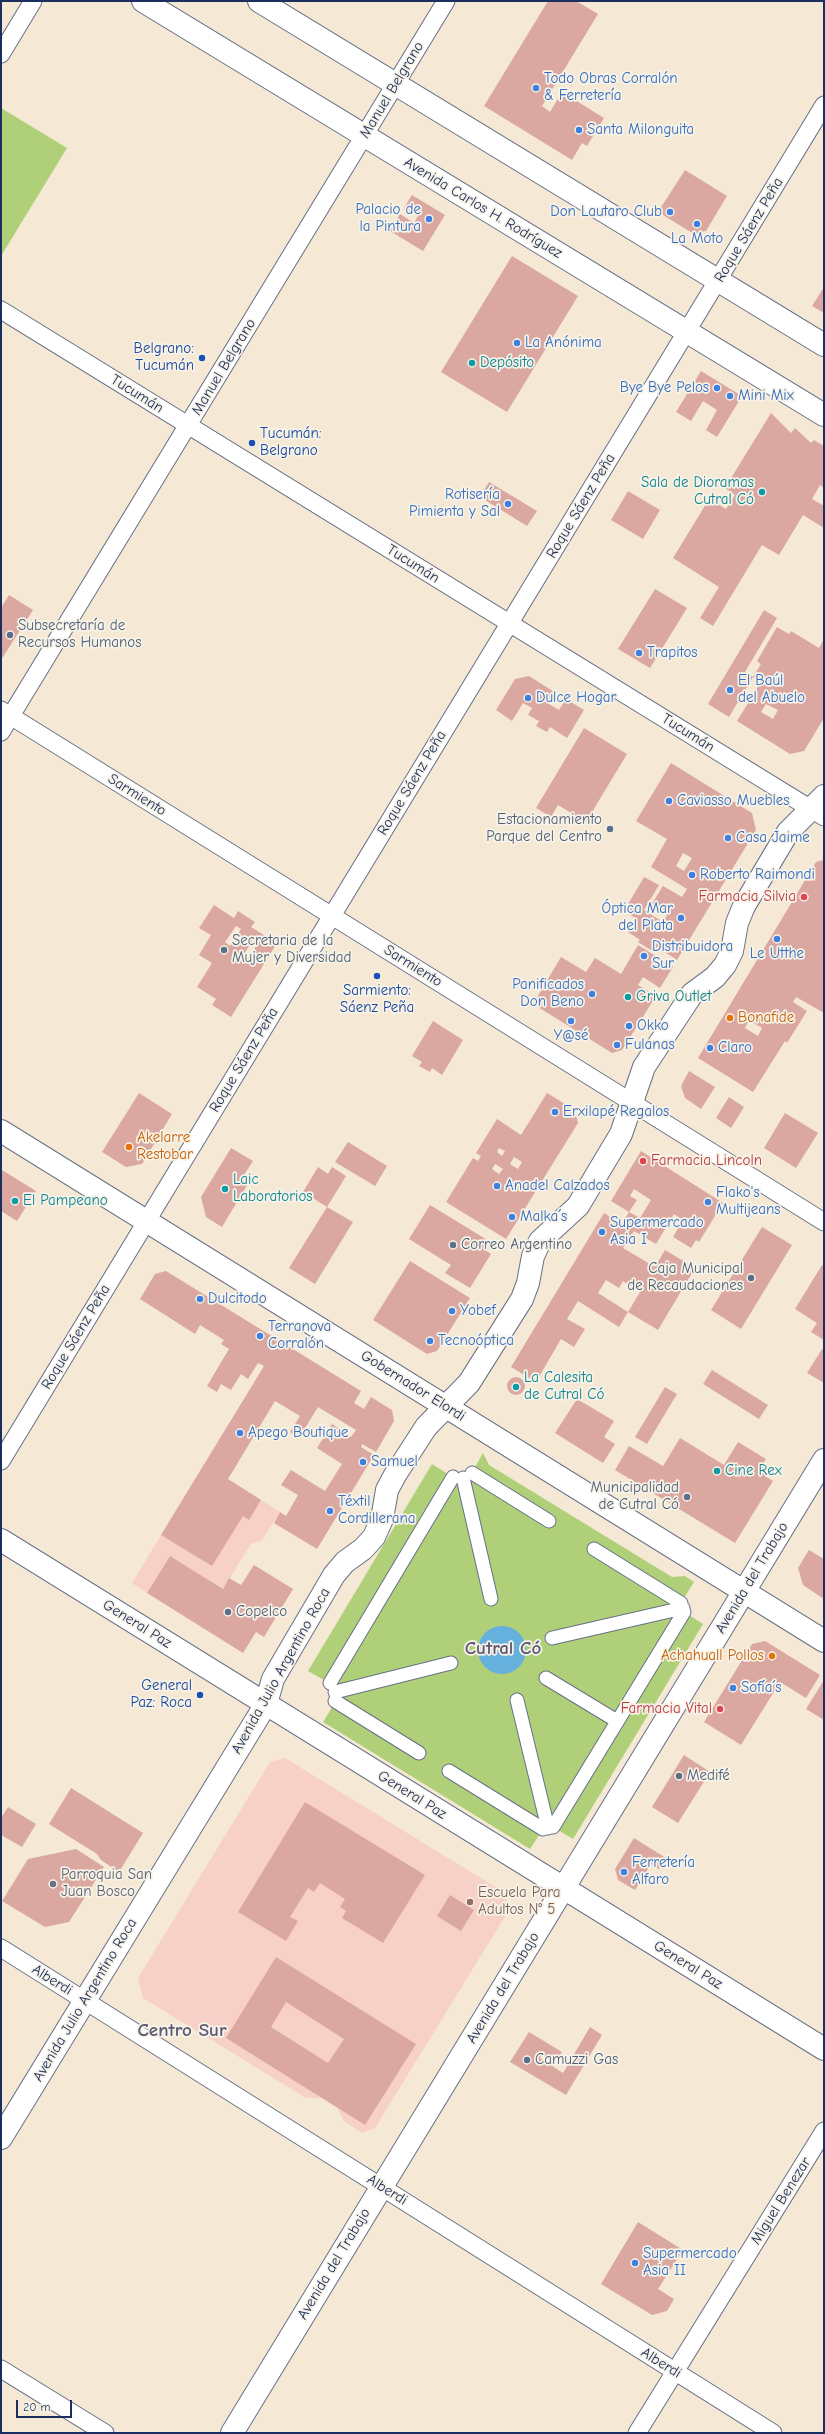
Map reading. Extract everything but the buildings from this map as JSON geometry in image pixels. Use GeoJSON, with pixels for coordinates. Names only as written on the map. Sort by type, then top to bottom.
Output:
{"type":"FeatureCollection","features":[{"type":"Feature","properties":{"kind":"street"},"geometry":{"type":"LineString","coordinates":[[1,54],[33,1]]}},
{"type":"Feature","properties":{"kind":"street","name":"Avenida Carlos H. Rodríguez"},"geometry":{"type":"LineString","coordinates":[[143,1],[824,415]]}},
{"type":"Feature","properties":{"kind":"street"},"geometry":{"type":"LineString","coordinates":[[259,1],[824,345]]}},
{"type":"Feature","properties":{"kind":"street","name":"Manuel Belgrano"},"geometry":{"type":"LineString","coordinates":[[1,732],[6,713],[188,425],[446,1]]}},
{"type":"Feature","properties":{"kind":"street","name":"Roque Sáenz Peña"},"geometry":{"type":"LineString","coordinates":[[1,1461],[824,106]]}},
{"type":"Feature","properties":{"kind":"street","name":"Tucumán"},"geometry":{"type":"LineString","coordinates":[[1,310],[510,623],[820,807]]}},
{"type":"Feature","properties":{"kind":"street","name":"Sarmiento"},"geometry":{"type":"LineString","coordinates":[[6,713],[824,1222]]}},
{"type":"Feature","properties":{"kind":"street","name":"Avenida Julio Argentino Roca"},"geometry":{"type":"LineString","coordinates":[[1,2138],[266,1704],[273,1679],[334,1575],[345,1562],[367,1545],[377,1532],[382,1519],[386,1495],[395,1475],[426,1427],[471,1381],[522,1299],[528,1283],[532,1261],[537,1246],[546,1234],[569,1216],[582,1199],[623,1130],[644,1067],[689,998],[696,990],[715,977],[728,960],[735,942],[737,923],[744,906],[788,832],[820,807]]}},
{"type":"Feature","properties":{"kind":"street","name":"Gobernador Elordi"},"geometry":{"type":"LineString","coordinates":[[1,1131],[824,1641]]}},
{"type":"Feature","properties":{"kind":"street","name":"Avenida del Trabajo"},"geometry":{"type":"LineString","coordinates":[[232,2433],[824,1460]]}},
{"type":"Feature","properties":{"kind":"street"},"geometry":{"type":"LineString","coordinates":[[463,1476],[549,1521]]}},
{"type":"Feature","properties":{"kind":"street"},"geometry":{"type":"LineString","coordinates":[[463,1476],[491,1599]]}},
{"type":"Feature","properties":{"kind":"street"},"geometry":{"type":"LineString","coordinates":[[334,1692],[463,1476]]}},
{"type":"Feature","properties":{"kind":"street","name":"General Paz"},"geometry":{"type":"LineString","coordinates":[[1,1540],[824,2049]]}},
{"type":"Feature","properties":{"kind":"street"},"geometry":{"type":"LineString","coordinates":[[594,1549],[682,1607]]}},
{"type":"Feature","properties":{"kind":"street"},"geometry":{"type":"LineString","coordinates":[[552,1638],[682,1607]]}},
{"type":"Feature","properties":{"kind":"street"},"geometry":{"type":"LineString","coordinates":[[548,1828],[617,1721],[682,1607]]}},
{"type":"Feature","properties":{"kind":"street"},"geometry":{"type":"LineString","coordinates":[[334,1692],[451,1663]]}},
{"type":"Feature","properties":{"kind":"street"},"geometry":{"type":"LineString","coordinates":[[546,1678],[617,1721]]}},
{"type":"Feature","properties":{"kind":"street"},"geometry":{"type":"LineString","coordinates":[[334,1692],[419,1753]]}},
{"type":"Feature","properties":{"kind":"street"},"geometry":{"type":"LineString","coordinates":[[517,1700],[548,1828]]}},
{"type":"Feature","properties":{"kind":"street"},"geometry":{"type":"LineString","coordinates":[[449,1771],[548,1828]]}},
{"type":"Feature","properties":{"kind":"street","name":"Alberdi"},"geometry":{"type":"LineString","coordinates":[[1,1948],[773,2433]]}},
{"type":"Feature","properties":{"kind":"street","name":"Miguel Benezar"},"geometry":{"type":"LineString","coordinates":[[638,2433],[824,2131]]}},
{"type":"Feature","properties":{"kind":"street"},"geometry":{"type":"LineString","coordinates":[[1,2369],[105,2433]]}},
{"type":"Feature","properties":{"kind":"shaded area"},"geometry":{"type":"Polygon","coordinates":[[[204,1464],[280,1512],[262,1540],[251,1544],[223,1589],[170,1556],[147,1593],[132,1583],[204,1464]]]}},
{"type":"Feature","properties":{"kind":"shaded area"},"geometry":{"type":"Polygon","coordinates":[[[285,1758],[505,1893],[509,1910],[375,2128],[362,2133],[344,2121],[337,2107],[322,2098],[306,2098],[143,1998],[138,1978],[270,1762],[285,1758]]]}},
{"type":"Feature","properties":{"kind":"green space"},"geometry":{"type":"Polygon","coordinates":[[[1,108],[67,148],[1,256],[1,108]]]}},
{"type":"Feature","properties":{"kind":"green space"},"geometry":{"type":"Polygon","coordinates":[[[483,1453],[489,1465],[672,1577],[685,1576],[694,1582],[681,1603],[684,1612],[703,1624],[573,1839],[553,1827],[543,1829],[530,1849],[323,1722],[338,1698],[333,1685],[308,1671],[432,1464],[456,1479],[470,1476],[483,1453]]]}},
{"type":"Feature","properties":{"kind":"water"},"geometry":{"type":"Polygon","coordinates":[[[502,1626],[511,1628],[519,1633],[524,1641],[526,1650],[524,1659],[519,1667],[511,1672],[502,1674],[493,1672],[485,1667],[480,1659],[478,1650],[480,1641],[485,1633],[493,1628],[502,1626]]]}},
{"type":"Feature","properties":{"kind":"place","name":"Todo Obras Corralón & Ferretería"},"geometry":{"type":"Point","coordinates":[536,88]}},
{"type":"Feature","properties":{"kind":"place","name":"Santa Milonguita"},"geometry":{"type":"Point","coordinates":[579,130]}},
{"type":"Feature","properties":{"kind":"place","name":"Don Lautaro Club"},"geometry":{"type":"Point","coordinates":[670,212]}},
{"type":"Feature","properties":{"kind":"place","name":"Palacio de la Pintura"},"geometry":{"type":"Point","coordinates":[429,219]}},
{"type":"Feature","properties":{"kind":"place","name":"La Moto"},"geometry":{"type":"Point","coordinates":[697,224]}},
{"type":"Feature","properties":{"kind":"place","name":"La Anónima"},"geometry":{"type":"Point","coordinates":[517,343]}},
{"type":"Feature","properties":{"kind":"place","name":"Belgrano: Tucumán"},"geometry":{"type":"Point","coordinates":[202,358]}},
{"type":"Feature","properties":{"kind":"place","name":"Depósito"},"geometry":{"type":"Point","coordinates":[472,363]}},
{"type":"Feature","properties":{"kind":"place","name":"Bye Bye Pelos"},"geometry":{"type":"Point","coordinates":[717,388]}},
{"type":"Feature","properties":{"kind":"place","name":"Mini Mix"},"geometry":{"type":"Point","coordinates":[730,396]}},
{"type":"Feature","properties":{"kind":"place","name":"Tucumán: Belgrano"},"geometry":{"type":"Point","coordinates":[252,443]}},
{"type":"Feature","properties":{"kind":"place","name":"Sala de Dioramas Cutral Có"},"geometry":{"type":"Point","coordinates":[762,492]}},
{"type":"Feature","properties":{"kind":"place","name":"Rotisería Pimienta y Sal"},"geometry":{"type":"Point","coordinates":[508,504]}},
{"type":"Feature","properties":{"kind":"place","name":"Subsecretaría de Recursos Humanos"},"geometry":{"type":"Point","coordinates":[10,635]}},
{"type":"Feature","properties":{"kind":"place","name":"Trapitos"},"geometry":{"type":"Point","coordinates":[639,653]}},
{"type":"Feature","properties":{"kind":"place","name":"El Baúl del Abuelo"},"geometry":{"type":"Point","coordinates":[730,690]}},
{"type":"Feature","properties":{"kind":"place","name":"Dulce Hogar"},"geometry":{"type":"Point","coordinates":[528,698]}},
{"type":"Feature","properties":{"kind":"place","name":"Caviasso Muebles"},"geometry":{"type":"Point","coordinates":[669,801]}},
{"type":"Feature","properties":{"kind":"place","name":"Estacionamiento Parque del Centro"},"geometry":{"type":"Point","coordinates":[610,829]}},
{"type":"Feature","properties":{"kind":"place","name":"Casa Jaime"},"geometry":{"type":"Point","coordinates":[728,838]}},
{"type":"Feature","properties":{"kind":"place","name":"Roberto Raimondi"},"geometry":{"type":"Point","coordinates":[692,875]}},
{"type":"Feature","properties":{"kind":"place","name":"Farmacia Silvia"},"geometry":{"type":"Point","coordinates":[804,897]}},
{"type":"Feature","properties":{"kind":"place","name":"Óptica Mar del Plata"},"geometry":{"type":"Point","coordinates":[681,918]}},
{"type":"Feature","properties":{"kind":"place","name":"Le Utthe"},"geometry":{"type":"Point","coordinates":[777,939]}},
{"type":"Feature","properties":{"kind":"place","name":"Secretaria de la Mujer y Diversidad"},"geometry":{"type":"Point","coordinates":[224,950]}},
{"type":"Feature","properties":{"kind":"place","name":"Distribuidora Sur"},"geometry":{"type":"Point","coordinates":[644,956]}},
{"type":"Feature","properties":{"kind":"place","name":"Sarmiento: Sáenz Peña"},"geometry":{"type":"Point","coordinates":[377,976]}},
{"type":"Feature","properties":{"kind":"place","name":"Panificados Don Beno"},"geometry":{"type":"Point","coordinates":[592,994]}},
{"type":"Feature","properties":{"kind":"place","name":"Griva Outlet"},"geometry":{"type":"Point","coordinates":[628,997]}},
{"type":"Feature","properties":{"kind":"place","name":"Bonafide"},"geometry":{"type":"Point","coordinates":[730,1018]}},
{"type":"Feature","properties":{"kind":"place","name":"Y@sé"},"geometry":{"type":"Point","coordinates":[571,1021]}},
{"type":"Feature","properties":{"kind":"place","name":"Okko"},"geometry":{"type":"Point","coordinates":[629,1026]}},
{"type":"Feature","properties":{"kind":"place","name":"Fulanas"},"geometry":{"type":"Point","coordinates":[617,1045]}},
{"type":"Feature","properties":{"kind":"place","name":"Claro"},"geometry":{"type":"Point","coordinates":[710,1048]}},
{"type":"Feature","properties":{"kind":"place","name":"Erxilapé Regalos"},"geometry":{"type":"Point","coordinates":[555,1112]}},
{"type":"Feature","properties":{"kind":"place","name":"Akelarre Restobar"},"geometry":{"type":"Point","coordinates":[129,1147]}},
{"type":"Feature","properties":{"kind":"place","name":"Farmacia Lincoln"},"geometry":{"type":"Point","coordinates":[643,1161]}},
{"type":"Feature","properties":{"kind":"place","name":"Anadel Calzados"},"geometry":{"type":"Point","coordinates":[497,1186]}},
{"type":"Feature","properties":{"kind":"place","name":"Laic Laboratorios"},"geometry":{"type":"Point","coordinates":[225,1189]}},
{"type":"Feature","properties":{"kind":"place","name":"El Pampeano"},"geometry":{"type":"Point","coordinates":[15,1201]}},
{"type":"Feature","properties":{"kind":"place","name":"Flako's Multijeans"},"geometry":{"type":"Point","coordinates":[708,1202]}},
{"type":"Feature","properties":{"kind":"place","name":"Malka´s"},"geometry":{"type":"Point","coordinates":[512,1217]}},
{"type":"Feature","properties":{"kind":"place","name":"Supermercado Asia I"},"geometry":{"type":"Point","coordinates":[602,1232]}},
{"type":"Feature","properties":{"kind":"place","name":"Correo Argentino"},"geometry":{"type":"Point","coordinates":[453,1245]}},
{"type":"Feature","properties":{"kind":"place","name":"Caja Municipal de Recaudaciones"},"geometry":{"type":"Point","coordinates":[751,1278]}},
{"type":"Feature","properties":{"kind":"place","name":"Dulcitodo"},"geometry":{"type":"Point","coordinates":[200,1299]}},
{"type":"Feature","properties":{"kind":"place","name":"Yobef"},"geometry":{"type":"Point","coordinates":[452,1311]}},
{"type":"Feature","properties":{"kind":"place","name":"Terranova Corralón"},"geometry":{"type":"Point","coordinates":[260,1336]}},
{"type":"Feature","properties":{"kind":"place","name":"Tecnoóptica"},"geometry":{"type":"Point","coordinates":[430,1341]}},
{"type":"Feature","properties":{"kind":"place","name":"La Calesita de Cutral Có"},"geometry":{"type":"Point","coordinates":[516,1387]}},
{"type":"Feature","properties":{"kind":"place","name":"Apego Boutique"},"geometry":{"type":"Point","coordinates":[240,1433]}},
{"type":"Feature","properties":{"kind":"place","name":"Samuel"},"geometry":{"type":"Point","coordinates":[363,1462]}},
{"type":"Feature","properties":{"kind":"place","name":"Cine Rex"},"geometry":{"type":"Point","coordinates":[717,1471]}},
{"type":"Feature","properties":{"kind":"place","name":"Municipalidad de Cutral Có"},"geometry":{"type":"Point","coordinates":[687,1497]}},
{"type":"Feature","properties":{"kind":"place","name":"Téxtil Cordillerana"},"geometry":{"type":"Point","coordinates":[330,1511]}},
{"type":"Feature","properties":{"kind":"place","name":"Copelco"},"geometry":{"type":"Point","coordinates":[228,1612]}},
{"type":"Feature","properties":{"kind":"place","name":"Achahuall Pollos"},"geometry":{"type":"Point","coordinates":[772,1656]}},
{"type":"Feature","properties":{"kind":"place","name":"Sofía´s"},"geometry":{"type":"Point","coordinates":[733,1688]}},
{"type":"Feature","properties":{"kind":"place","name":"General Paz: Roca"},"geometry":{"type":"Point","coordinates":[200,1695]}},
{"type":"Feature","properties":{"kind":"place","name":"Farmacia Vital"},"geometry":{"type":"Point","coordinates":[720,1709]}},
{"type":"Feature","properties":{"kind":"place","name":"Medifé"},"geometry":{"type":"Point","coordinates":[679,1776]}},
{"type":"Feature","properties":{"kind":"place","name":"Ferretería Alfaro"},"geometry":{"type":"Point","coordinates":[624,1872]}},
{"type":"Feature","properties":{"kind":"place","name":"Parroquia San Juan Bosco"},"geometry":{"type":"Point","coordinates":[53,1884]}},
{"type":"Feature","properties":{"kind":"place","name":"Escuela Para Adultos N° 5"},"geometry":{"type":"Point","coordinates":[470,1902]}},
{"type":"Feature","properties":{"kind":"place","name":"Camuzzi Gas"},"geometry":{"type":"Point","coordinates":[527,2060]}},
{"type":"Feature","properties":{"kind":"place","name":"Supermercado Asia II"},"geometry":{"type":"Point","coordinates":[635,2263]}},
{"type":"Feature","properties":{"kind":"district","name":"Cutral Có"},"geometry":{"type":"Point","coordinates":[503,1649]}},
{"type":"Feature","properties":{"kind":"district","name":"Centro Sur"},"geometry":{"type":"Point","coordinates":[182,2031]}}]}
